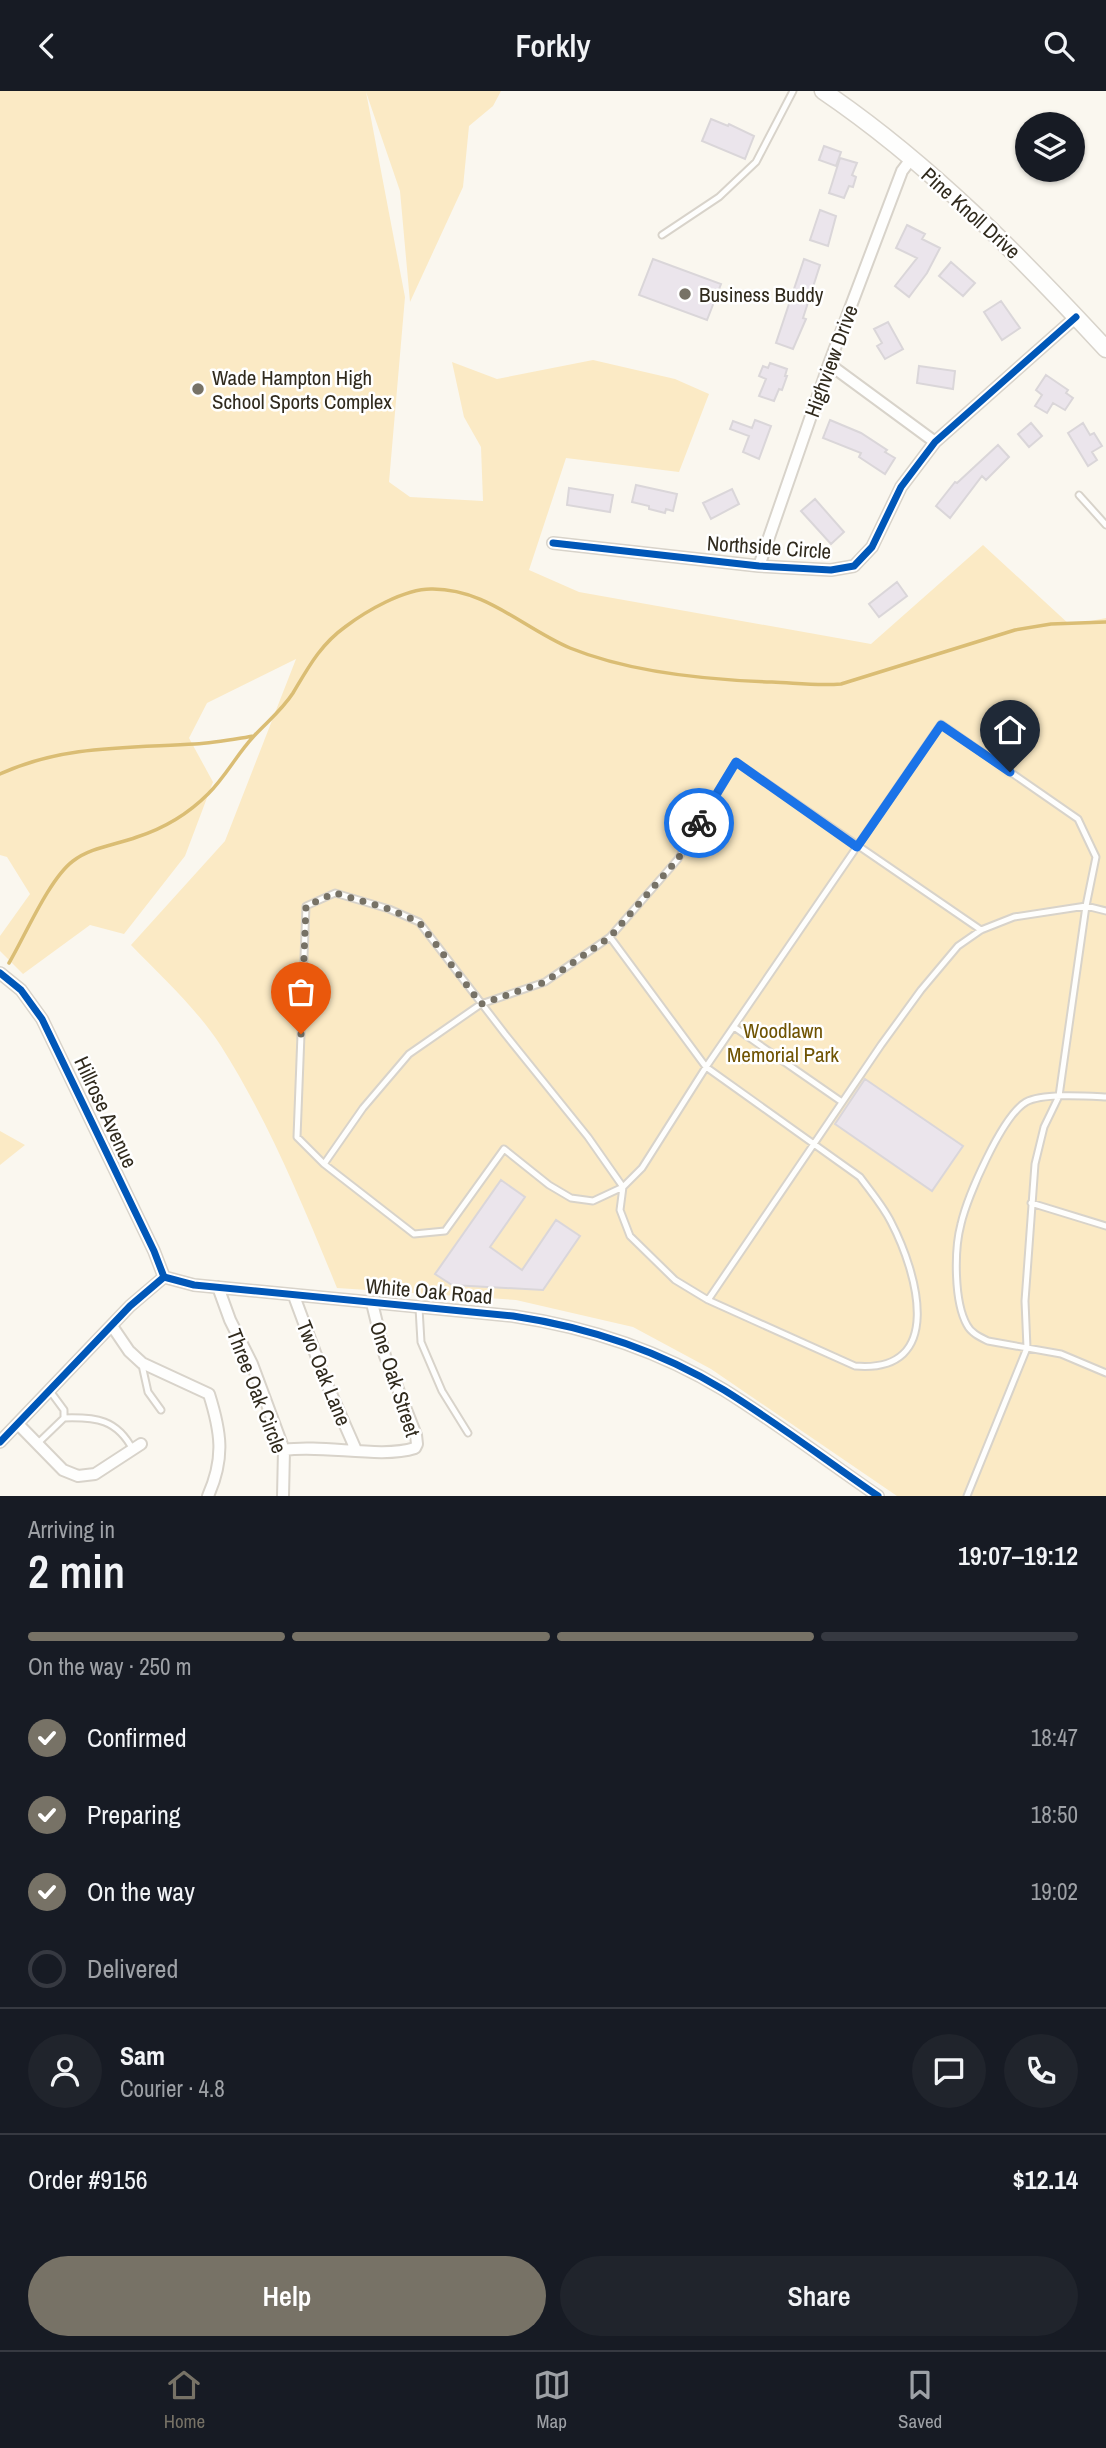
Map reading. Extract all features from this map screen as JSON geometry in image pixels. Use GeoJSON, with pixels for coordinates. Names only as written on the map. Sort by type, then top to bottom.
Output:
{"type":"FeatureCollection","features":[{"type":"Feature","properties":{"kind":"street","name":"Pine Knoll Drive"},"geometry":{"type":"LineString","coordinates":[[823,91],[911,159],[1006,243],[1106,349]]}},
{"type":"Feature","properties":{"kind":"street","name":"Highview Drive"},"geometry":{"type":"LineString","coordinates":[[759,566],[829,364],[902,171],[911,159]]}},
{"type":"Feature","properties":{"kind":"street","name":"Northside Circle"},"geometry":{"type":"LineString","coordinates":[[553,543],[759,566],[841,570],[860,563],[872,547],[901,487],[935,442],[1076,317]]}},
{"type":"Feature","properties":{"kind":"street"},"geometry":{"type":"LineString","coordinates":[[829,364],[935,442]]}},
{"type":"Feature","properties":{"kind":"street","name":"Hillrose Avenue"},"geometry":{"type":"LineString","coordinates":[[0,973],[21,990],[42,1019],[164,1277]]}},
{"type":"Feature","properties":{"kind":"street"},"geometry":{"type":"LineString","coordinates":[[0,1442],[130,1306],[164,1277]]}},
{"type":"Feature","properties":{"kind":"street","name":"White Oak Road"},"geometry":{"type":"LineString","coordinates":[[164,1277],[194,1285],[552,1322],[647,1351],[723,1389],[863,1492],[878,1496]]}},
{"type":"Feature","properties":{"kind":"street","name":"Three Oak Circle"},"geometry":{"type":"LineString","coordinates":[[218,1287],[230,1320],[252,1364],[284,1450],[283,1496]]}},
{"type":"Feature","properties":{"kind":"street","name":"Two Oak Lane"},"geometry":{"type":"LineString","coordinates":[[295,1296],[326,1382],[356,1450]]}},
{"type":"Feature","properties":{"kind":"street","name":"One Oak Street"},"geometry":{"type":"LineString","coordinates":[[284,1450],[304,1447],[398,1451],[415,1448],[417,1444],[385,1356],[372,1303]]}},
{"type":"Feature","properties":{"kind":"street"},"geometry":{"type":"LineString","coordinates":[[111,1326],[129,1351],[142,1363],[209,1394],[220,1439],[217,1471],[208,1496]]}},
{"type":"Feature","properties":{"kind":"street"},"geometry":{"type":"LineString","coordinates":[[18,1424],[63,1470],[78,1476],[91,1476],[137,1447]]}},
{"type":"Feature","properties":{"kind":"lane"},"geometry":{"type":"LineString","coordinates":[[662,235],[719,197],[756,162],[793,91]]}},
{"type":"Feature","properties":{"kind":"lane"},"geometry":{"type":"LineString","coordinates":[[1079,495],[1106,525]]}},
{"type":"Feature","properties":{"kind":"lane"},"geometry":{"type":"LineString","coordinates":[[610,937],[706,1067],[860,1177],[891,1223],[912,1278],[918,1308],[915,1337],[906,1352],[892,1362],[876,1368],[855,1366],[708,1300],[675,1280],[630,1236],[620,1210],[623,1187],[588,1137],[419,922],[389,909],[335,893],[306,906],[297,1137],[324,1164],[414,1234],[445,1231],[504,1149],[549,1185],[571,1198],[593,1201],[623,1187],[642,1168],[706,1067],[941,725],[1078,819],[1096,857],[1086,906],[1059,1096],[1044,1127],[1035,1164],[1026,1301],[1027,1348],[967,1496]]}},
{"type":"Feature","properties":{"kind":"lane"},"geometry":{"type":"LineString","coordinates":[[324,1164],[363,1108],[409,1054],[481,1004],[545,982],[610,937],[678,859],[736,762],[981,930]]}},
{"type":"Feature","properties":{"kind":"lane"},"geometry":{"type":"LineString","coordinates":[[708,1300],[842,1102],[921,991],[958,946],[981,930],[1014,917],[1086,906],[1106,911]]}},
{"type":"Feature","properties":{"kind":"lane"},"geometry":{"type":"LineString","coordinates":[[734,1027],[842,1102]]}},
{"type":"Feature","properties":{"kind":"lane"},"geometry":{"type":"LineString","coordinates":[[1106,1097],[1059,1096],[1027,1102],[1011,1118],[979,1175],[960,1225],[957,1287],[967,1327],[988,1341],[1061,1354],[1106,1373]]}},
{"type":"Feature","properties":{"kind":"lane"},"geometry":{"type":"LineString","coordinates":[[1031,1203],[1106,1226]]}},
{"type":"Feature","properties":{"kind":"lane"},"geometry":{"type":"LineString","coordinates":[[419,1308],[421,1342],[442,1391],[468,1433]]}},
{"type":"Feature","properties":{"kind":"lane"},"geometry":{"type":"LineString","coordinates":[[142,1363],[148,1392],[160,1410]]}},
{"type":"Feature","properties":{"kind":"lane"},"geometry":{"type":"LineString","coordinates":[[50,1391],[64,1410],[64,1418]]}},
{"type":"Feature","properties":{"kind":"lane"},"geometry":{"type":"LineString","coordinates":[[37,1444],[64,1418],[87,1417],[106,1422],[125,1434],[137,1447]]}},
{"type":"Feature","properties":{"kind":"green space","name":"Woodlawn Memorial Park"},"geometry":{"type":"Polygon","coordinates":[[[0,91],[501,91],[493,106],[469,126],[463,187],[410,302],[400,191],[366,92],[405,297],[389,482],[410,497],[483,501],[481,447],[464,417],[452,362],[497,379],[593,360],[675,379],[709,394],[679,472],[566,458],[529,570],[579,592],[871,644],[983,545],[1070,625],[1106,618],[1106,1496],[897,1496],[711,1369],[633,1327],[516,1300],[337,1288],[284,1164],[255,1104],[221,1046],[179,994],[131,945],[225,841],[296,659],[207,703],[189,738],[213,782],[185,856],[124,934],[90,925],[23,974],[0,951],[0,936],[30,894],[7,857],[0,855],[0,91]]]}},
{"type":"Feature","properties":{"kind":"green space"},"geometry":{"type":"Polygon","coordinates":[[[0,1131],[25,1145],[0,1165],[0,1131]]]}},
{"type":"Feature","properties":{"kind":"building"},"geometry":{"type":"Polygon","coordinates":[[[711,119],[754,136],[745,159],[702,141],[711,119]]]}},
{"type":"Feature","properties":{"kind":"building"},"geometry":{"type":"Polygon","coordinates":[[[824,146],[841,152],[836,166],[819,160],[824,146]]]}},
{"type":"Feature","properties":{"kind":"building"},"geometry":{"type":"Polygon","coordinates":[[[840,158],[857,163],[852,175],[856,177],[853,187],[849,186],[844,198],[829,193],[840,158]]]}},
{"type":"Feature","properties":{"kind":"building"},"geometry":{"type":"Polygon","coordinates":[[[820,210],[836,216],[828,246],[810,240],[820,210]]]}},
{"type":"Feature","properties":{"kind":"building"},"geometry":{"type":"Polygon","coordinates":[[[907,225],[925,234],[922,239],[940,248],[927,273],[909,297],[895,286],[917,258],[896,248],[907,225]]]}},
{"type":"Feature","properties":{"kind":"building"},"geometry":{"type":"Polygon","coordinates":[[[653,259],[721,284],[707,320],[639,295],[653,259]]]}},
{"type":"Feature","properties":{"kind":"building"},"geometry":{"type":"Polygon","coordinates":[[[804,259],[820,265],[803,318],[806,319],[793,349],[776,343],[804,259]]]}},
{"type":"Feature","properties":{"kind":"building"},"geometry":{"type":"Polygon","coordinates":[[[951,262],[975,283],[963,296],[939,276],[951,262]]]}},
{"type":"Feature","properties":{"kind":"building"},"geometry":{"type":"Polygon","coordinates":[[[1001,301],[1020,328],[1002,340],[984,312],[1001,301]]]}},
{"type":"Feature","properties":{"kind":"building"},"geometry":{"type":"Polygon","coordinates":[[[888,322],[903,349],[885,359],[877,346],[882,343],[874,329],[888,322]]]}},
{"type":"Feature","properties":{"kind":"building"},"geometry":{"type":"Polygon","coordinates":[[[770,363],[787,369],[782,390],[779,389],[774,401],[759,396],[766,379],[759,376],[763,366],[768,368],[770,363]]]}},
{"type":"Feature","properties":{"kind":"building"},"geometry":{"type":"Polygon","coordinates":[[[919,366],[955,371],[953,389],[917,383],[919,366]]]}},
{"type":"Feature","properties":{"kind":"building"},"geometry":{"type":"Polygon","coordinates":[[[1046,375],[1068,390],[1066,393],[1073,398],[1065,410],[1053,403],[1047,413],[1035,406],[1042,395],[1036,390],[1046,375]]]}},
{"type":"Feature","properties":{"kind":"building"},"geometry":{"type":"Polygon","coordinates":[[[755,420],[771,426],[759,459],[743,452],[749,436],[730,429],[733,421],[752,428],[755,420]]]}},
{"type":"Feature","properties":{"kind":"building"},"geometry":{"type":"Polygon","coordinates":[[[830,420],[861,433],[887,450],[885,452],[895,458],[885,474],[859,457],[861,453],[823,438],[830,420]]]}},
{"type":"Feature","properties":{"kind":"building"},"geometry":{"type":"Polygon","coordinates":[[[1031,423],[1042,436],[1029,447],[1018,434],[1031,423]]]}},
{"type":"Feature","properties":{"kind":"building"},"geometry":{"type":"Polygon","coordinates":[[[1083,423],[1090,435],[1094,433],[1102,446],[1092,452],[1097,460],[1088,466],[1068,433],[1083,423]]]}},
{"type":"Feature","properties":{"kind":"building"},"geometry":{"type":"Polygon","coordinates":[[[998,445],[1009,457],[986,480],[982,476],[950,518],[936,506],[955,482],[998,445]]]}},
{"type":"Feature","properties":{"kind":"building"},"geometry":{"type":"Polygon","coordinates":[[[636,485],[677,494],[673,511],[666,509],[665,513],[632,502],[636,485]]]}},
{"type":"Feature","properties":{"kind":"building"},"geometry":{"type":"Polygon","coordinates":[[[569,488],[613,495],[610,512],[567,505],[569,488]]]}},
{"type":"Feature","properties":{"kind":"building"},"geometry":{"type":"Polygon","coordinates":[[[732,489],[739,504],[711,519],[703,503],[732,489]]]}},
{"type":"Feature","properties":{"kind":"building"},"geometry":{"type":"Polygon","coordinates":[[[815,499],[844,532],[831,544],[801,511],[815,499]]]}},
{"type":"Feature","properties":{"kind":"building"},"geometry":{"type":"Polygon","coordinates":[[[897,582],[907,596],[879,617],[869,604],[897,582]]]}},
{"type":"Feature","properties":{"kind":"building"},"geometry":{"type":"Polygon","coordinates":[[[865,1079],[963,1146],[932,1191],[835,1124],[865,1079]]]}},
{"type":"Feature","properties":{"kind":"building"},"geometry":{"type":"Polygon","coordinates":[[[501,1180],[525,1197],[490,1247],[522,1270],[556,1220],[580,1236],[543,1290],[452,1285],[435,1274],[501,1180]]]}},
{"type":"Feature","properties":{"kind":"waterway"},"geometry":{"type":"LineString","coordinates":[[9,963],[46,894],[64,869],[80,856],[157,829],[192,808],[214,787],[248,743],[284,705],[328,641],[364,614],[409,593],[431,589],[451,590],[469,595],[570,648],[643,669],[696,677],[815,685],[841,684],[1015,630],[1051,624],[1106,622]]}},
{"type":"Feature","properties":{"kind":"waterway"},"geometry":{"type":"LineString","coordinates":[[0,774],[72,753],[202,743],[254,736]]}},
{"type":"Feature","properties":{"kind":"cycle path"},"geometry":{"type":"LineString","coordinates":[[553,543],[759,566],[831,570],[854,566],[872,547],[901,487],[935,442],[1076,317]]}},
{"type":"Feature","properties":{"kind":"cycle path"},"geometry":{"type":"LineString","coordinates":[[0,973],[21,990],[42,1019],[164,1277]]}},
{"type":"Feature","properties":{"kind":"cycle path"},"geometry":{"type":"LineString","coordinates":[[0,1442],[130,1306],[164,1277],[194,1285],[513,1316],[595,1334],[649,1352],[700,1376],[783,1429],[878,1496]]}},
{"type":"Feature","properties":{"kind":"way so far"},"geometry":{"type":"LineString","coordinates":[[301,1034],[306,906],[335,893],[389,909],[419,922],[481,1004],[545,982],[610,937],[678,859],[699,823]]}},
{"type":"Feature","properties":{"kind":"place","name":"Business Buddy"},"geometry":{"type":"Point","coordinates":[685,294]}},
{"type":"Feature","properties":{"kind":"place","name":"Wade Hampton High School Sports Complex"},"geometry":{"type":"Point","coordinates":[198,389]}},
{"type":"Feature","properties":{"kind":"route"},"geometry":{"type":"LineString","coordinates":[[699,823],[736,762],[857,847],[941,725],[1010,772]]}}]}
